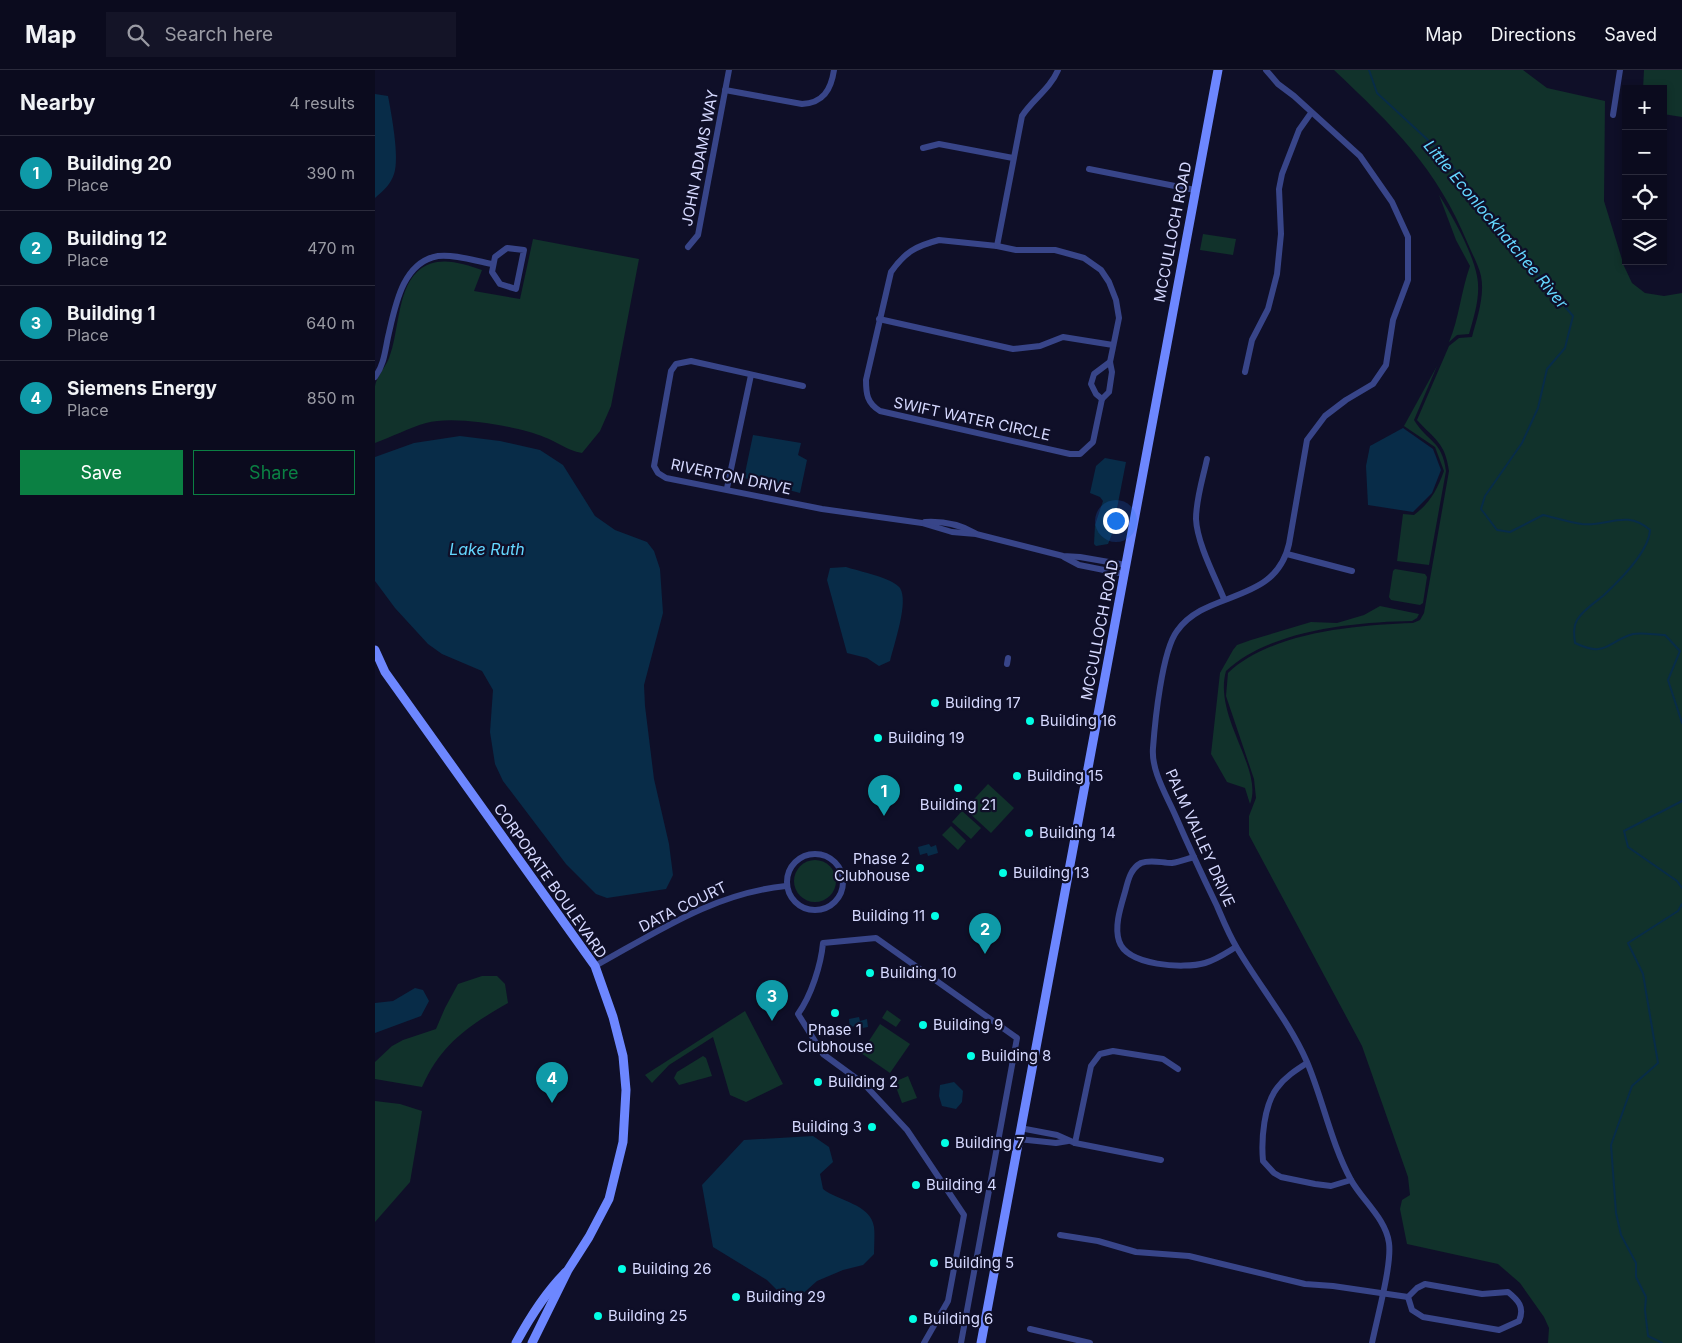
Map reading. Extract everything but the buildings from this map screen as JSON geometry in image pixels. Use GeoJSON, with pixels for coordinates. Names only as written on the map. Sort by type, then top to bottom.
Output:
{"type":"FeatureCollection","features":[{"type":"Feature","properties":{"kind":"street","name":"JOHN ADAMS WAY"},"geometry":{"type":"LineString","coordinates":[[688,247],[698,235],[729,70]]}},
{"type":"Feature","properties":{"kind":"street"},"geometry":{"type":"LineString","coordinates":[[725,90],[802,104],[812,104],[826,94],[830,88],[834,70]]}},
{"type":"Feature","properties":{"kind":"street"},"geometry":{"type":"LineString","coordinates":[[997,246],[1022,116],[1027,108],[1053,82],[1058,70]]}},
{"type":"Feature","properties":{"kind":"street","name":"MCCULLOCH ROAD"},"geometry":{"type":"LineString","coordinates":[[981,1343],[1218,70]]}},
{"type":"Feature","properties":{"kind":"street","name":"PALM VALLEY DRIVE"},"geometry":{"type":"LineString","coordinates":[[1266,70],[1278,84],[1294,96],[1311,114],[1360,156],[1396,209],[1408,237],[1407,280],[1393,320],[1386,365],[1381,374],[1373,384],[1353,395],[1325,416],[1307,440],[1287,554],[1267,580],[1252,590],[1224,599],[1187,619],[1170,642],[1154,737],[1153,760],[1194,857],[1236,947],[1285,1018],[1307,1063],[1331,1132],[1351,1180],[1388,1236],[1389,1254],[1373,1343]]}},
{"type":"Feature","properties":{"kind":"street"},"geometry":{"type":"LineString","coordinates":[[1613,116],[1621,70]]}},
{"type":"Feature","properties":{"kind":"street"},"geometry":{"type":"LineString","coordinates":[[1245,372],[1252,340],[1268,309],[1277,274],[1281,234],[1279,189],[1281,174],[1299,130],[1311,114]]}},
{"type":"Feature","properties":{"kind":"street"},"geometry":{"type":"LineString","coordinates":[[923,148],[939,144],[1013,158]]}},
{"type":"Feature","properties":{"kind":"street"},"geometry":{"type":"LineString","coordinates":[[1089,169],[1195,190]]}},
{"type":"Feature","properties":{"kind":"street","name":"SWIFT WATER CIRCLE"},"geometry":{"type":"LineString","coordinates":[[939,240],[997,246],[1016,250],[1055,250],[1084,258],[1101,270],[1116,300],[1119,318],[1110,362],[1112,372],[1109,392],[1102,399],[1093,442],[1081,454],[1070,454],[880,411],[870,406],[866,394],[866,380],[891,272],[900,259],[918,246],[939,240]]}},
{"type":"Feature","properties":{"kind":"street"},"geometry":{"type":"LineString","coordinates":[[507,248],[524,250],[517,289],[507,288],[495,279],[492,264],[500,251],[507,248]]}},
{"type":"Feature","properties":{"kind":"street"},"geometry":{"type":"LineString","coordinates":[[375,377],[384,359],[401,291],[408,276],[415,267],[438,256],[492,264]]}},
{"type":"Feature","properties":{"kind":"street"},"geometry":{"type":"LineString","coordinates":[[879,319],[1013,349],[1040,346],[1063,337],[1113,345]]}},
{"type":"Feature","properties":{"kind":"street","name":"RIVERTON DRIVE"},"geometry":{"type":"LineString","coordinates":[[803,386],[691,361],[676,364],[671,371],[654,466],[658,473],[666,478],[727,488],[823,508],[922,523],[938,521],[953,524],[976,534],[1063,556],[1080,556],[1125,570]]}},
{"type":"Feature","properties":{"kind":"street"},"geometry":{"type":"LineString","coordinates":[[1102,399],[1096,394],[1091,384],[1094,374],[1110,362]]}},
{"type":"Feature","properties":{"kind":"street"},"geometry":{"type":"LineString","coordinates":[[727,488],[751,374]]}},
{"type":"Feature","properties":{"kind":"street"},"geometry":{"type":"LineString","coordinates":[[1207,458],[1198,500],[1196,520],[1198,533],[1224,599]]}},
{"type":"Feature","properties":{"kind":"street"},"geometry":{"type":"LineString","coordinates":[[1287,554],[1352,571]]}},
{"type":"Feature","properties":{"kind":"street","name":"CORPORATE BOULEVARD"},"geometry":{"type":"LineString","coordinates":[[375,650],[385,672],[595,966],[613,1017],[623,1056],[626,1090],[623,1142],[609,1198],[589,1237],[568,1270],[533,1343]]}},
{"type":"Feature","properties":{"kind":"street","name":"CORPORATE BOULEVARD"},"geometry":{"type":"LineString","coordinates":[[375,663],[385,672]]}},
{"type":"Feature","properties":{"kind":"street"},"geometry":{"type":"LineString","coordinates":[[815,854],[825,855],[833,860],[843,877],[843,888],[839,898],[833,905],[817,911],[804,909],[795,904],[787,886],[790,868],[797,860],[815,854]]}},
{"type":"Feature","properties":{"kind":"street"},"geometry":{"type":"LineString","coordinates":[[1194,857],[1172,863],[1143,862],[1134,868],[1128,880],[1119,916],[1118,938],[1121,945],[1127,952],[1136,957],[1185,966],[1212,961],[1236,947]]}},
{"type":"Feature","properties":{"kind":"street","name":"DATA COURT"},"geometry":{"type":"LineString","coordinates":[[595,966],[722,899],[758,889],[787,886]]}},
{"type":"Feature","properties":{"kind":"street"},"geometry":{"type":"LineString","coordinates":[[924,1343],[948,1302],[964,1215],[907,1130],[864,1084],[823,1054],[798,1014],[807,997],[822,955],[823,943],[876,938],[1017,1038],[961,1343]]}},
{"type":"Feature","properties":{"kind":"street"},"geometry":{"type":"LineString","coordinates":[[1071,1142],[1091,1066],[1100,1054],[1113,1051],[1163,1059],[1178,1069]]}},
{"type":"Feature","properties":{"kind":"street"},"geometry":{"type":"LineString","coordinates":[[1307,1063],[1292,1072],[1277,1087],[1271,1097],[1264,1132],[1263,1160],[1274,1173],[1281,1177],[1331,1186],[1351,1180]]}},
{"type":"Feature","properties":{"kind":"street"},"geometry":{"type":"LineString","coordinates":[[1020,1128],[1046,1133],[1071,1142],[1161,1160]]}},
{"type":"Feature","properties":{"kind":"street"},"geometry":{"type":"LineString","coordinates":[[1044,1142],[1046,1133]]}},
{"type":"Feature","properties":{"kind":"street"},"geometry":{"type":"LineString","coordinates":[[1018,1139],[1056,1143],[1071,1142]]}},
{"type":"Feature","properties":{"kind":"street"},"geometry":{"type":"LineString","coordinates":[[1060,1235],[1081,1237],[1135,1252],[1189,1256],[1305,1284],[1333,1286],[1408,1297]]}},
{"type":"Feature","properties":{"kind":"street","name":"CORPORATE BOULEVARD"},"geometry":{"type":"LineString","coordinates":[[516,1343],[536,1308],[553,1285],[568,1270]]}},
{"type":"Feature","properties":{"kind":"street"},"geometry":{"type":"LineString","coordinates":[[1425,1284],[1482,1294],[1507,1292],[1518,1300],[1522,1315],[1519,1320],[1499,1330],[1480,1328],[1423,1317],[1412,1310],[1408,1297],[1417,1288],[1425,1284]]}},
{"type":"Feature","properties":{"kind":"street"},"geometry":{"type":"LineString","coordinates":[[1030,1328],[1090,1343]]}},
{"type":"Feature","properties":{"kind":"green space"},"geometry":{"type":"Polygon","coordinates":[[[1334,70],[1523,70],[1547,88],[1605,101],[1604,201],[1622,265],[1632,283],[1645,293],[1664,296],[1682,293],[1682,1343],[1548,1343],[1549,1328],[1544,1317],[1520,1283],[1498,1264],[1407,1244],[1400,1209],[1402,1200],[1410,1195],[1408,1177],[1362,1046],[1249,835],[1249,816],[1256,798],[1254,779],[1226,696],[1228,673],[1246,659],[1267,648],[1315,633],[1366,626],[1413,623],[1420,620],[1424,613],[1449,471],[1442,447],[1417,420],[1449,346],[1459,338],[1472,337],[1481,299],[1482,284],[1479,268],[1456,217],[1428,170],[1375,110],[1334,70]]]}},
{"type":"Feature","properties":{"kind":"green space"},"geometry":{"type":"Polygon","coordinates":[[[1644,70],[1682,70],[1682,117],[1667,115],[1667,85],[1643,85],[1644,70]]]}},
{"type":"Feature","properties":{"kind":"green space"},"geometry":{"type":"Polygon","coordinates":[[[1439,195],[1466,245],[1475,266],[1478,283],[1476,306],[1469,334],[1457,335],[1449,342],[1470,266],[1456,240],[1439,195]]]}},
{"type":"Feature","properties":{"kind":"green space"},"geometry":{"type":"Polygon","coordinates":[[[1203,234],[1236,239],[1233,255],[1200,250],[1203,234]]]}},
{"type":"Feature","properties":{"kind":"green space"},"geometry":{"type":"Polygon","coordinates":[[[533,239],[639,259],[611,406],[600,431],[582,453],[571,450],[549,439],[518,429],[452,420],[426,423],[375,443],[375,386],[389,358],[402,301],[410,280],[424,266],[432,263],[457,263],[482,270],[474,291],[520,299],[533,239]]]}},
{"type":"Feature","properties":{"kind":"green space"},"geometry":{"type":"Polygon","coordinates":[[[1437,366],[1414,420],[1419,428],[1438,447],[1446,471],[1429,565],[1397,561],[1403,514],[1414,515],[1429,501],[1444,471],[1435,447],[1404,426],[1437,366]]]}},
{"type":"Feature","properties":{"kind":"green space"},"geometry":{"type":"Polygon","coordinates":[[[1395,569],[1425,574],[1427,577],[1423,603],[1420,605],[1391,600],[1389,597],[1393,571],[1395,569]]]}},
{"type":"Feature","properties":{"kind":"green space"},"geometry":{"type":"Polygon","coordinates":[[[1380,606],[1419,614],[1412,621],[1339,626],[1289,637],[1265,646],[1244,657],[1226,671],[1224,688],[1226,706],[1250,775],[1252,790],[1250,804],[1245,788],[1227,782],[1211,754],[1220,673],[1233,650],[1237,645],[1311,622],[1337,623],[1364,615],[1380,606]]]}},
{"type":"Feature","properties":{"kind":"green space"},"geometry":{"type":"Polygon","coordinates":[[[988,784],[1014,808],[991,833],[965,809],[988,784]]]}},
{"type":"Feature","properties":{"kind":"green space"},"geometry":{"type":"Polygon","coordinates":[[[962,811],[981,828],[971,839],[952,822],[962,811]]]}},
{"type":"Feature","properties":{"kind":"green space"},"geometry":{"type":"Polygon","coordinates":[[[951,826],[966,841],[958,850],[942,835],[951,826]]]}},
{"type":"Feature","properties":{"kind":"green space"},"geometry":{"type":"Polygon","coordinates":[[[815,860],[830,866],[836,881],[830,896],[815,902],[800,896],[794,881],[800,866],[815,860]]]}},
{"type":"Feature","properties":{"kind":"green space"},"geometry":{"type":"Polygon","coordinates":[[[482,976],[497,976],[505,984],[508,1003],[468,1028],[457,1038],[438,1059],[422,1087],[375,1079],[375,1062],[392,1046],[403,1040],[436,1029],[458,984],[482,976]]]}},
{"type":"Feature","properties":{"kind":"green space"},"geometry":{"type":"Polygon","coordinates":[[[887,1010],[901,1020],[896,1027],[882,1018],[887,1010]]]}},
{"type":"Feature","properties":{"kind":"green space"},"geometry":{"type":"Polygon","coordinates":[[[745,1011],[783,1084],[746,1102],[730,1095],[713,1037],[669,1065],[652,1083],[645,1075],[745,1011]]]}},
{"type":"Feature","properties":{"kind":"green space"},"geometry":{"type":"Polygon","coordinates":[[[880,1024],[910,1044],[890,1073],[861,1053],[880,1024]]]}},
{"type":"Feature","properties":{"kind":"green space"},"geometry":{"type":"Polygon","coordinates":[[[703,1056],[706,1058],[712,1076],[679,1085],[674,1078],[677,1072],[703,1056]]]}},
{"type":"Feature","properties":{"kind":"green space"},"geometry":{"type":"Polygon","coordinates":[[[908,1076],[917,1098],[902,1103],[894,1082],[908,1076]]]}},
{"type":"Feature","properties":{"kind":"green space"},"geometry":{"type":"Polygon","coordinates":[[[375,1101],[400,1104],[422,1111],[410,1182],[375,1222],[375,1101]]]}},
{"type":"Feature","properties":{"kind":"water"},"geometry":{"type":"Polygon","coordinates":[[[375,94],[388,96],[394,135],[396,167],[391,181],[375,198],[375,94]]]}},
{"type":"Feature","properties":{"kind":"water"},"geometry":{"type":"Polygon","coordinates":[[[1403,428],[1433,449],[1441,470],[1432,493],[1413,512],[1368,505],[1366,466],[1370,446],[1403,428]]]}},
{"type":"Feature","properties":{"kind":"water"},"geometry":{"type":"Polygon","coordinates":[[[753,435],[801,443],[798,455],[807,460],[800,493],[744,478],[753,435]]]}},
{"type":"Feature","properties":{"kind":"water","name":"Lake Ruth"},"geometry":{"type":"Polygon","coordinates":[[[460,436],[500,441],[540,450],[563,465],[595,516],[615,530],[647,542],[654,551],[660,569],[663,613],[644,685],[654,779],[669,844],[673,875],[666,889],[607,898],[596,894],[566,864],[503,781],[495,764],[490,732],[493,690],[482,671],[442,654],[428,644],[395,608],[375,581],[375,457],[414,443],[460,436]]]}},
{"type":"Feature","properties":{"kind":"water"},"geometry":{"type":"Polygon","coordinates":[[[1105,458],[1126,462],[1112,534],[1108,544],[1096,546],[1094,544],[1095,525],[1103,501],[1100,497],[1090,493],[1096,466],[1105,458]]]}},
{"type":"Feature","properties":{"kind":"water"},"geometry":{"type":"Polygon","coordinates":[[[846,567],[890,581],[900,588],[902,594],[902,613],[890,661],[879,666],[867,658],[847,653],[827,580],[830,568],[846,567]]]}},
{"type":"Feature","properties":{"kind":"water"},"geometry":{"type":"Polygon","coordinates":[[[929,844],[931,847],[936,845],[938,853],[928,856],[927,853],[920,855],[918,847],[929,844]]]}},
{"type":"Feature","properties":{"kind":"water"},"geometry":{"type":"Polygon","coordinates":[[[415,988],[423,990],[429,1001],[421,1016],[375,1033],[375,1003],[393,1001],[415,988]]]}},
{"type":"Feature","properties":{"kind":"water"},"geometry":{"type":"Polygon","coordinates":[[[859,1017],[860,1021],[867,1019],[868,1027],[857,1029],[856,1026],[850,1027],[849,1019],[859,1017]]]}},
{"type":"Feature","properties":{"kind":"water"},"geometry":{"type":"Polygon","coordinates":[[[954,1082],[963,1091],[962,1102],[956,1109],[942,1106],[939,1096],[940,1085],[954,1082]]]}},
{"type":"Feature","properties":{"kind":"water"},"geometry":{"type":"Polygon","coordinates":[[[813,1136],[829,1147],[833,1162],[820,1174],[823,1189],[861,1208],[872,1219],[874,1227],[874,1254],[863,1265],[843,1270],[817,1281],[798,1298],[785,1298],[767,1280],[713,1247],[702,1185],[744,1140],[813,1136]]]}},
{"type":"Feature","properties":{"kind":"waterway","name":"Little Econlockhatchee River"},"geometry":{"type":"LineString","coordinates":[[1369,70],[1377,93],[1442,153],[1522,256],[1573,316],[1565,348],[1547,369],[1538,408],[1522,443],[1485,496],[1481,509],[1497,530],[1510,532],[1543,515],[1582,524],[1616,520],[1633,521],[1650,530],[1648,539],[1632,566],[1610,590],[1579,616],[1574,628],[1575,643],[1600,649],[1633,634],[1665,635],[1680,651],[1668,680],[1682,723]]}},
{"type":"Feature","properties":{"kind":"waterway","name":"Little Econlockhatchee River"},"geometry":{"type":"LineString","coordinates":[[1682,801],[1624,831],[1628,847],[1677,881],[1682,888]]}},
{"type":"Feature","properties":{"kind":"waterway","name":"Little Econlockhatchee River"},"geometry":{"type":"LineString","coordinates":[[1662,1343],[1648,1336],[1645,1310],[1646,1297],[1636,1277],[1636,1263],[1621,1235],[1616,1213],[1611,1145],[1632,1086],[1658,1063],[1643,974],[1628,943],[1678,911],[1682,904]]}},
{"type":"Feature","properties":{"kind":"place","name":"Building 17"},"geometry":{"type":"Point","coordinates":[935,703]}},
{"type":"Feature","properties":{"kind":"place","name":"Building 16"},"geometry":{"type":"Point","coordinates":[1030,721]}},
{"type":"Feature","properties":{"kind":"place","name":"Building 19"},"geometry":{"type":"Point","coordinates":[878,738]}},
{"type":"Feature","properties":{"kind":"place","name":"Building 15"},"geometry":{"type":"Point","coordinates":[1017,776]}},
{"type":"Feature","properties":{"kind":"place","name":"Building 21"},"geometry":{"type":"Point","coordinates":[958,788]}},
{"type":"Feature","properties":{"kind":"place","name":"Building 20"},"geometry":{"type":"Point","coordinates":[884,816]}},
{"type":"Feature","properties":{"kind":"place","name":"Building 14"},"geometry":{"type":"Point","coordinates":[1029,833]}},
{"type":"Feature","properties":{"kind":"place","name":"Phase 2 Clubhouse"},"geometry":{"type":"Point","coordinates":[920,868]}},
{"type":"Feature","properties":{"kind":"place","name":"Building 13"},"geometry":{"type":"Point","coordinates":[1003,873]}},
{"type":"Feature","properties":{"kind":"place","name":"Building 11"},"geometry":{"type":"Point","coordinates":[935,916]}},
{"type":"Feature","properties":{"kind":"place","name":"Building 12"},"geometry":{"type":"Point","coordinates":[985,954]}},
{"type":"Feature","properties":{"kind":"place","name":"Building 10"},"geometry":{"type":"Point","coordinates":[870,973]}},
{"type":"Feature","properties":{"kind":"place","name":"Phase 1 Clubhouse"},"geometry":{"type":"Point","coordinates":[835,1013]}},
{"type":"Feature","properties":{"kind":"place","name":"Building 1"},"geometry":{"type":"Point","coordinates":[772,1021]}},
{"type":"Feature","properties":{"kind":"place","name":"Building 9"},"geometry":{"type":"Point","coordinates":[923,1025]}},
{"type":"Feature","properties":{"kind":"place","name":"Building 8"},"geometry":{"type":"Point","coordinates":[971,1056]}},
{"type":"Feature","properties":{"kind":"place","name":"Building 2"},"geometry":{"type":"Point","coordinates":[818,1082]}},
{"type":"Feature","properties":{"kind":"place","name":"Siemens Energy"},"geometry":{"type":"Point","coordinates":[552,1103]}},
{"type":"Feature","properties":{"kind":"place","name":"Building 3"},"geometry":{"type":"Point","coordinates":[872,1127]}},
{"type":"Feature","properties":{"kind":"place","name":"Building 7"},"geometry":{"type":"Point","coordinates":[945,1143]}},
{"type":"Feature","properties":{"kind":"place","name":"Building 4"},"geometry":{"type":"Point","coordinates":[916,1185]}},
{"type":"Feature","properties":{"kind":"place","name":"Building 5"},"geometry":{"type":"Point","coordinates":[934,1263]}},
{"type":"Feature","properties":{"kind":"place","name":"Building 26"},"geometry":{"type":"Point","coordinates":[622,1269]}},
{"type":"Feature","properties":{"kind":"place","name":"Building 29"},"geometry":{"type":"Point","coordinates":[736,1297]}},
{"type":"Feature","properties":{"kind":"place","name":"Building 25"},"geometry":{"type":"Point","coordinates":[598,1316]}},
{"type":"Feature","properties":{"kind":"place","name":"Building 6"},"geometry":{"type":"Point","coordinates":[913,1319]}}]}
